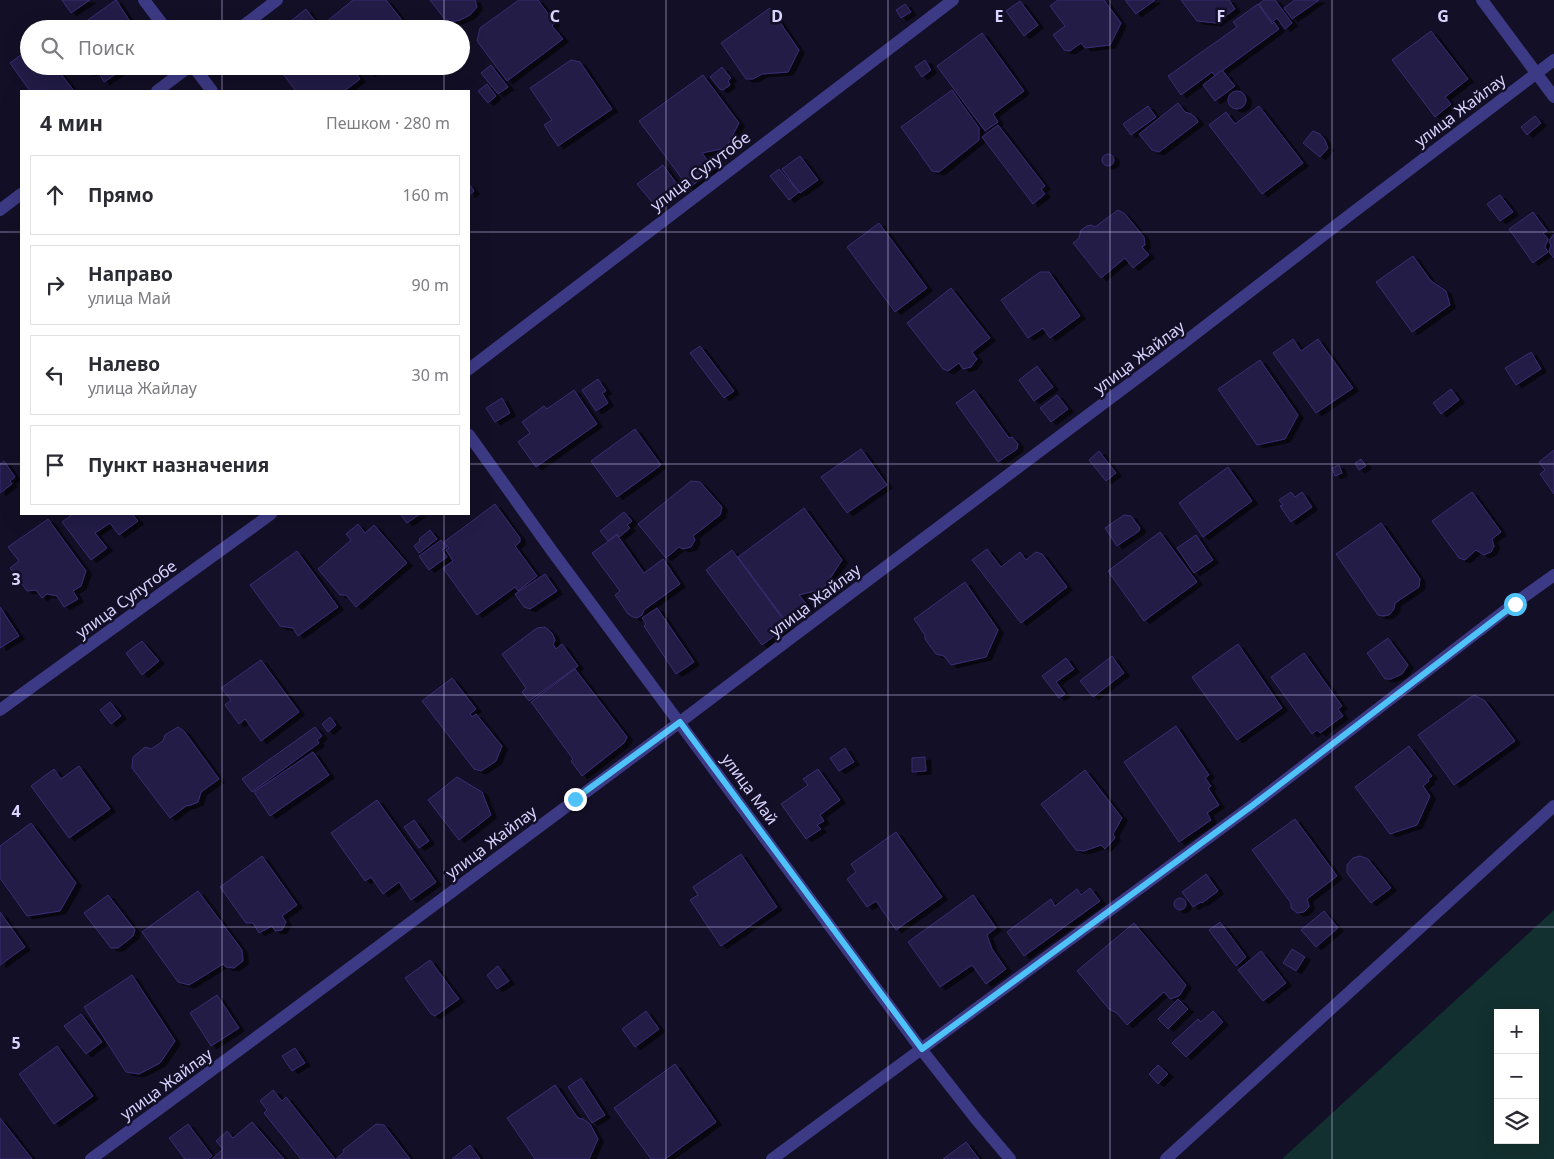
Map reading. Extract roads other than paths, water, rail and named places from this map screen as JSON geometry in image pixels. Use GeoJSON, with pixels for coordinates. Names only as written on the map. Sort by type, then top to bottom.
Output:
{"type":"FeatureCollection","features":[{"type":"Feature","properties":{"kind":"street"},"geometry":{"type":"LineString","coordinates":[[144,0],[159,20]]}},
{"type":"Feature","properties":{"kind":"street"},"geometry":{"type":"LineString","coordinates":[[251,20],[277,0]]}},
{"type":"Feature","properties":{"kind":"street","name":"улица Сулутобе"},"geometry":{"type":"LineString","coordinates":[[470,368],[953,0]]}},
{"type":"Feature","properties":{"kind":"street"},"geometry":{"type":"LineString","coordinates":[[1482,0],[1554,97]]}},
{"type":"Feature","properties":{"kind":"street","name":"улица Жайлау"},"geometry":{"type":"LineString","coordinates":[[91,1159],[680,722],[1152,368],[1554,60]]}},
{"type":"Feature","properties":{"kind":"street"},"geometry":{"type":"LineString","coordinates":[[158,90],[179,75]]}},
{"type":"Feature","properties":{"kind":"street"},"geometry":{"type":"LineString","coordinates":[[199,75],[211,90]]}},
{"type":"Feature","properties":{"kind":"street"},"geometry":{"type":"LineString","coordinates":[[0,210],[20,195]]}},
{"type":"Feature","properties":{"kind":"street","name":"улица Май"},"geometry":{"type":"LineString","coordinates":[[470,436],[552,551],[922,1049],[976,1119],[1010,1159]]}},
{"type":"Feature","properties":{"kind":"street","name":"улица Сулутобе"},"geometry":{"type":"LineString","coordinates":[[0,710],[270,515]]}},
{"type":"Feature","properties":{"kind":"street"},"geometry":{"type":"LineString","coordinates":[[772,1159],[1253,805],[1507,609],[1554,575]]}},
{"type":"Feature","properties":{"kind":"street"},"geometry":{"type":"LineString","coordinates":[[1166,1159],[1554,806]]}}]}
